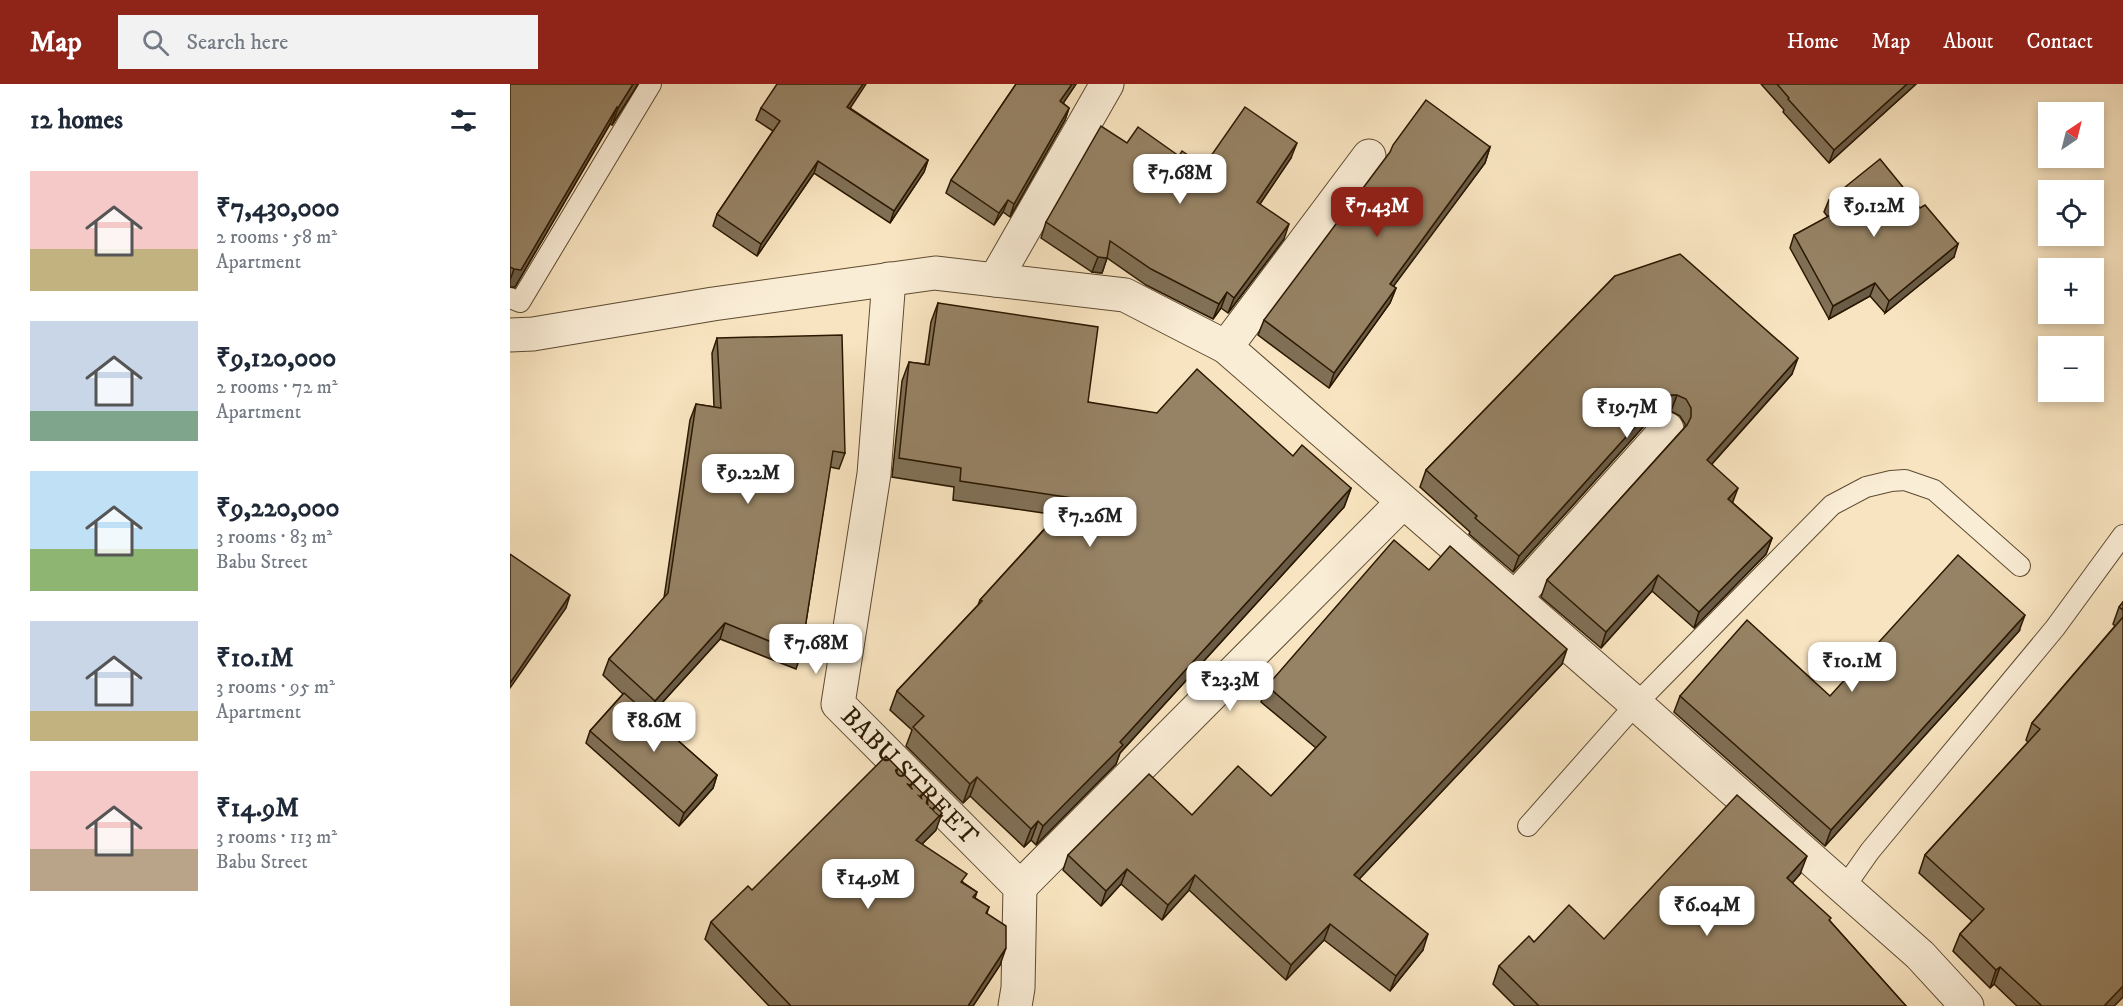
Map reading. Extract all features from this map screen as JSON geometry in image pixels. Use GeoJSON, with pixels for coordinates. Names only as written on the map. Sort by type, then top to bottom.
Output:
{"type":"FeatureCollection","features":[{"type":"Feature","properties":{"kind":"street"},"geometry":{"type":"LineString","coordinates":[[995,280],[1107,84]]}},
{"type":"Feature","properties":{"kind":"street"},"geometry":{"type":"LineString","coordinates":[[1226,347],[1369,156]]}},
{"type":"Feature","properties":{"kind":"street"},"geometry":{"type":"LineString","coordinates":[[510,335],[533,334],[713,304],[935,273],[1125,295],[1226,347],[1920,955],[1967,1006]]}},
{"type":"Feature","properties":{"kind":"street","name":"BABU STREET"},"geometry":{"type":"LineString","coordinates":[[889,279],[874,474],[838,704],[1020,887]]}},
{"type":"Feature","properties":{"kind":"street"},"geometry":{"type":"LineString","coordinates":[[1515,598],[1666,429]]}},
{"type":"Feature","properties":{"kind":"street"},"geometry":{"type":"LineString","coordinates":[[1015,1006],[1018,988],[1020,887],[1403,501]]}},
{"type":"Feature","properties":{"kind":"lane"},"geometry":{"type":"LineString","coordinates":[[510,298],[520,302],[651,84]]}},
{"type":"Feature","properties":{"kind":"lane"},"geometry":{"type":"LineString","coordinates":[[1528,826],[1636,704],[1832,505],[1866,487],[1905,480],[1934,490],[2020,566]]}},
{"type":"Feature","properties":{"kind":"lane"},"geometry":{"type":"LineString","coordinates":[[1844,888],[1870,851],[2055,628],[2123,535]]}},
{"type":"Feature","properties":{"kind":"building"},"geometry":{"type":"Polygon","coordinates":[[[510,84],[633,84],[617,107],[521,270],[510,267],[510,84]]]}},
{"type":"Feature","properties":{"kind":"building"},"geometry":{"type":"Polygon","coordinates":[[[777,84],[863,84],[847,107],[928,160],[894,211],[818,161],[761,244],[717,214],[780,121],[761,108],[777,84]]]}},
{"type":"Feature","properties":{"kind":"building"},"geometry":{"type":"Polygon","coordinates":[[[1016,84],[1072,84],[1060,101],[1069,108],[1014,204],[1008,200],[999,213],[951,180],[1016,84]]]}},
{"type":"Feature","properties":{"kind":"building"},"geometry":{"type":"Polygon","coordinates":[[[1777,84],[1907,84],[1834,150],[1777,84]]]}},
{"type":"Feature","properties":{"kind":"building"},"geometry":{"type":"Polygon","coordinates":[[[1426,100],[1490,147],[1390,284],[1396,288],[1334,373],[1264,320],[1390,152],[1426,100]]]}},
{"type":"Feature","properties":{"kind":"building"},"geometry":{"type":"Polygon","coordinates":[[[1245,107],[1297,143],[1257,202],[1289,224],[1234,298],[1227,292],[1219,304],[1151,269],[1110,241],[1107,258],[1098,257],[1046,222],[1101,126],[1127,143],[1138,127],[1179,156],[1182,151],[1204,166],[1245,107]]]}},
{"type":"Feature","properties":{"kind":"building"},"geometry":{"type":"Polygon","coordinates":[[[1880,159],[1920,208],[1925,205],[1958,244],[1889,301],[1875,283],[1833,306],[1794,235],[1838,211],[1829,200],[1880,159]]]}},
{"type":"Feature","properties":{"kind":"building"},"geometry":{"type":"Polygon","coordinates":[[[1680,254],[1798,358],[1707,460],[1738,488],[1728,499],[1772,538],[1699,612],[1658,575],[1606,632],[1547,580],[1687,425],[1691,417],[1691,408],[1686,399],[1677,395],[1668,395],[1659,400],[1519,556],[1475,518],[1477,516],[1426,470],[1615,276],[1680,254]]]}},
{"type":"Feature","properties":{"kind":"building"},"geometry":{"type":"Polygon","coordinates":[[[938,303],[1098,327],[1088,402],[1157,413],[1197,369],[1293,456],[1302,445],[1351,488],[1120,742],[1123,745],[1043,826],[1038,821],[1031,829],[977,777],[970,784],[913,727],[924,716],[897,691],[982,601],[980,600],[1073,498],[960,481],[961,468],[899,458],[909,362],[929,365],[938,303]]]}},
{"type":"Feature","properties":{"kind":"building"},"geometry":{"type":"Polygon","coordinates":[[[842,335],[845,453],[833,451],[801,654],[725,623],[655,701],[609,659],[668,593],[696,404],[721,408],[717,338],[842,335]]]}},
{"type":"Feature","properties":{"kind":"building"},"geometry":{"type":"Polygon","coordinates":[[[1394,540],[1429,570],[1450,546],[1567,649],[1354,875],[1428,934],[1396,976],[1330,924],[1291,965],[1195,875],[1168,905],[1127,869],[1106,891],[1068,855],[1149,774],[1192,815],[1238,766],[1271,796],[1326,737],[1267,686],[1394,540]]]}},
{"type":"Feature","properties":{"kind":"building"},"geometry":{"type":"Polygon","coordinates":[[[510,554],[570,595],[510,683],[510,554]]]}},
{"type":"Feature","properties":{"kind":"building"},"geometry":{"type":"Polygon","coordinates":[[[1958,555],[2025,615],[1831,830],[1680,696],[1747,620],[1830,696],[1958,555]]]}},
{"type":"Feature","properties":{"kind":"building"},"geometry":{"type":"Polygon","coordinates":[[[2123,617],[2123,986],[2104,1006],[2042,1006],[2000,967],[1996,970],[1960,934],[1984,909],[1925,855],[2040,729],[2032,723],[2123,617]]]}},
{"type":"Feature","properties":{"kind":"building"},"geometry":{"type":"Polygon","coordinates":[[[624,693],[717,775],[684,813],[590,731],[624,693]]]}},
{"type":"Feature","properties":{"kind":"building"},"geometry":{"type":"Polygon","coordinates":[[[886,756],[942,813],[916,840],[967,874],[961,882],[977,892],[973,897],[989,907],[986,913],[1006,926],[1006,948],[968,1006],[791,1006],[711,922],[748,886],[752,890],[886,756]]]}},
{"type":"Feature","properties":{"kind":"building"},"geometry":{"type":"Polygon","coordinates":[[[1737,795],[1807,856],[1787,878],[1831,918],[1829,920],[1906,1006],[1539,1006],[1499,966],[1529,936],[1534,942],[1569,905],[1604,939],[1737,795]]]}}]}
